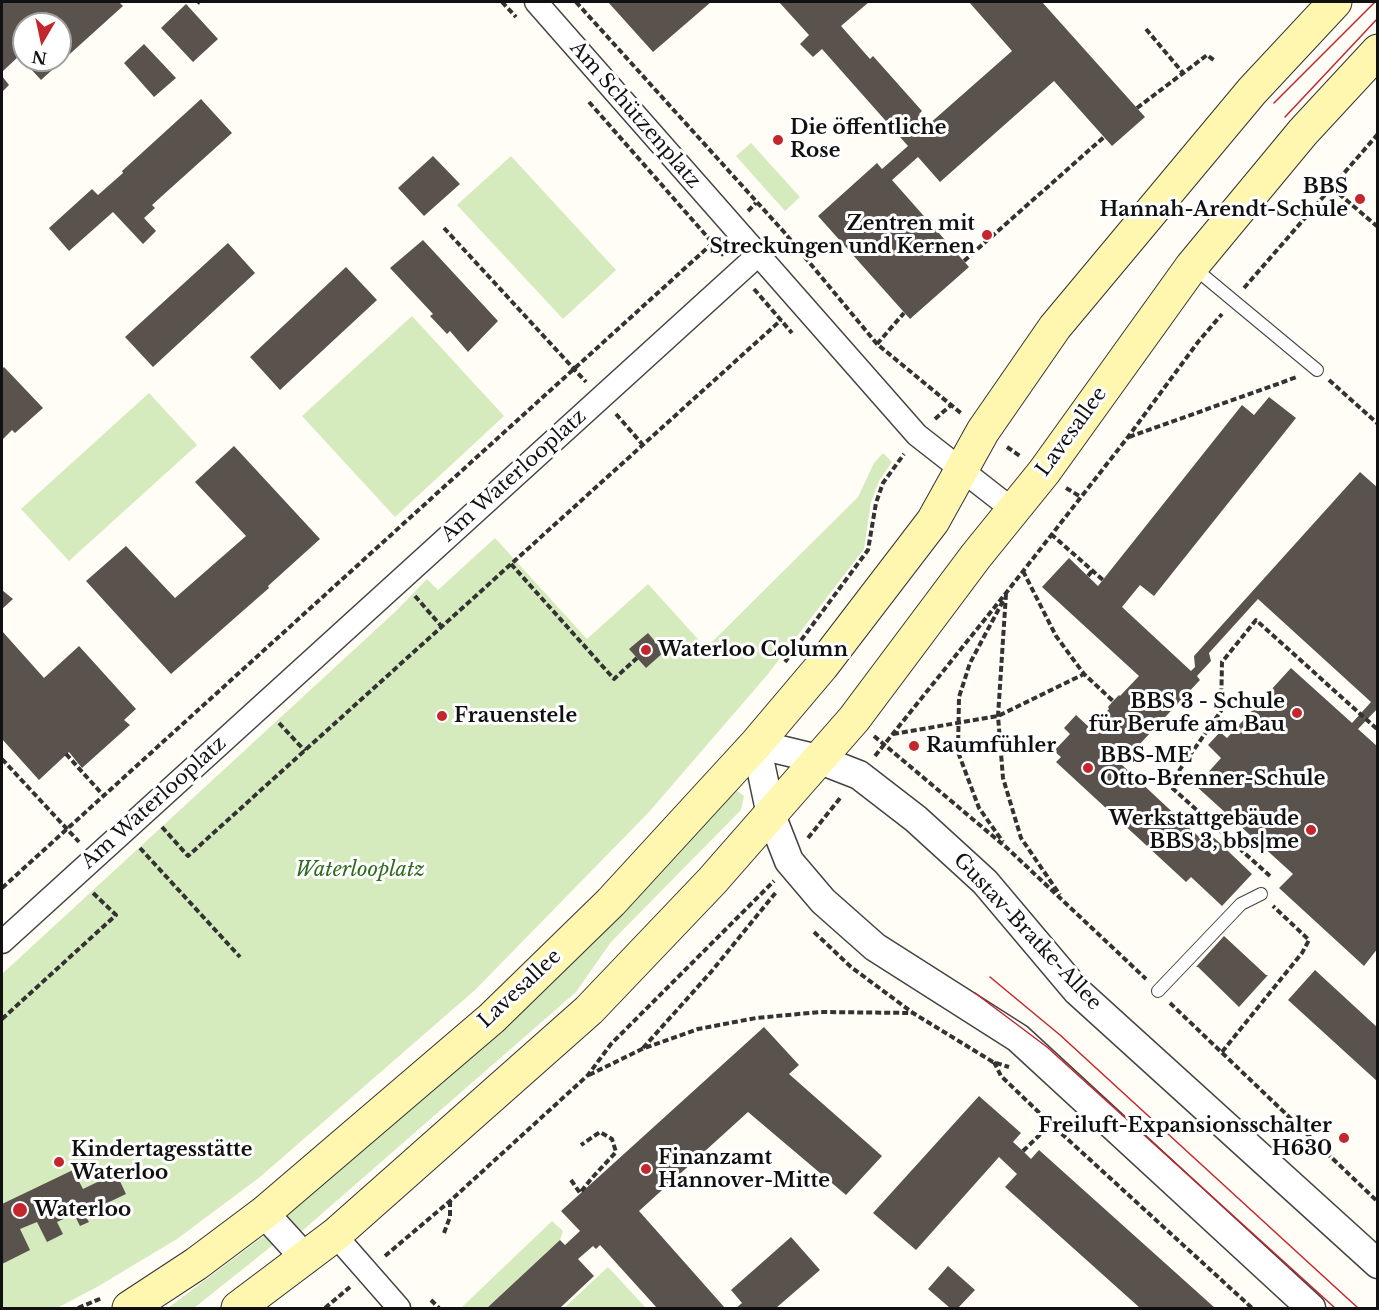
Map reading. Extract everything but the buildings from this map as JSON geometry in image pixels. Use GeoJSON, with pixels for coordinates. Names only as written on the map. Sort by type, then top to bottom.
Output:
{"type":"FeatureCollection","features":[{"type":"Feature","properties":{"kind":"main road","name":"Lavesallee"},"geometry":{"type":"LineString","coordinates":[[118,1302],[196,1264],[264,1213],[492,1018],[611,902],[756,744],[815,674],[933,521],[983,431],[1055,327],[1252,91],[1335,2]]}},
{"type":"Feature","properties":{"kind":"main road","name":"Lavesallee"},"geometry":{"type":"LineString","coordinates":[[238,1308],[335,1235],[589,1010],[712,881],[854,719],[1044,472],[1192,266],[1303,132],[1377,51]]}},
{"type":"Feature","properties":{"kind":"street","name":"Am Schützenplatz"},"geometry":{"type":"LineString","coordinates":[[536,2],[758,255]]}},
{"type":"Feature","properties":{"kind":"street","name":"Am Waterlooplatz"},"geometry":{"type":"LineString","coordinates":[[2,942],[758,255]]}},
{"type":"Feature","properties":{"kind":"street"},"geometry":{"type":"LineString","coordinates":[[758,255],[917,435],[1013,510]]}},
{"type":"Feature","properties":{"kind":"street"},"geometry":{"type":"LineString","coordinates":[[756,744],[771,815],[789,861],[823,901],[875,947],[1018,1038],[1311,1308]]}},
{"type":"Feature","properties":{"kind":"street","name":"Gustav-Bratke-Allee"},"geometry":{"type":"LineString","coordinates":[[756,744],[818,759],[859,775],[916,819],[985,882],[1077,991],[1377,1264]]}},
{"type":"Feature","properties":{"kind":"street"},"geometry":{"type":"LineString","coordinates":[[264,1213],[306,1259]]}},
{"type":"Feature","properties":{"kind":"street"},"geometry":{"type":"LineString","coordinates":[[335,1235],[399,1308]]}},
{"type":"Feature","properties":{"kind":"lane"},"geometry":{"type":"LineString","coordinates":[[1192,266],[1317,370]]}},
{"type":"Feature","properties":{"kind":"lane"},"geometry":{"type":"LineString","coordinates":[[1158,991],[1241,904],[1261,894]]}},
{"type":"Feature","properties":{"kind":"path"},"geometry":{"type":"LineString","coordinates":[[502,2],[521,23]]}},
{"type":"Feature","properties":{"kind":"path"},"geometry":{"type":"LineString","coordinates":[[576,2],[784,232],[877,344],[983,431],[1080,497]]}},
{"type":"Feature","properties":{"kind":"path"},"geometry":{"type":"LineString","coordinates":[[1146,29],[1183,73]]}},
{"type":"Feature","properties":{"kind":"path"},"geometry":{"type":"LineString","coordinates":[[1137,108],[1207,55],[1215,61]]}},
{"type":"Feature","properties":{"kind":"path"},"geometry":{"type":"LineString","coordinates":[[582,94],[796,338]]}},
{"type":"Feature","properties":{"kind":"path"},"geometry":{"type":"LineString","coordinates":[[325,1308],[450,1201],[588,1075],[611,1044],[771,885],[1006,593],[1128,437],[1198,342],[1377,134]]}},
{"type":"Feature","properties":{"kind":"path"},"geometry":{"type":"LineString","coordinates":[[964,261],[1104,137]]}},
{"type":"Feature","properties":{"kind":"path"},"geometry":{"type":"LineString","coordinates":[[1332,188],[1377,227]]}},
{"type":"Feature","properties":{"kind":"path"},"geometry":{"type":"LineString","coordinates":[[2,888],[756,203]]}},
{"type":"Feature","properties":{"kind":"path"},"geometry":{"type":"LineString","coordinates":[[444,228],[570,364]]}},
{"type":"Feature","properties":{"kind":"path"},"geometry":{"type":"LineString","coordinates":[[877,344],[904,313]]}},
{"type":"Feature","properties":{"kind":"path"},"geometry":{"type":"LineString","coordinates":[[162,827],[188,856],[781,320]]}},
{"type":"Feature","properties":{"kind":"path"},"geometry":{"type":"LineString","coordinates":[[1128,437],[1317,370],[1377,424]]}},
{"type":"Feature","properties":{"kind":"path"},"geometry":{"type":"LineString","coordinates":[[601,397],[643,445]]}},
{"type":"Feature","properties":{"kind":"path"},"geometry":{"type":"LineString","coordinates":[[784,663],[868,550],[876,503],[883,483],[902,457],[895,449]]}},
{"type":"Feature","properties":{"kind":"path"},"geometry":{"type":"LineString","coordinates":[[1051,534],[1103,580]]}},
{"type":"Feature","properties":{"kind":"path"},"geometry":{"type":"LineString","coordinates":[[511,564],[614,679],[637,658]]}},
{"type":"Feature","properties":{"kind":"path"},"geometry":{"type":"LineString","coordinates":[[1023,571],[1056,636],[1084,674],[1113,701]]}},
{"type":"Feature","properties":{"kind":"path"},"geometry":{"type":"LineString","coordinates":[[1088,576],[1092,571]]}},
{"type":"Feature","properties":{"kind":"path"},"geometry":{"type":"LineString","coordinates":[[400,579],[442,627]]}},
{"type":"Feature","properties":{"kind":"path"},"geometry":{"type":"LineString","coordinates":[[1006,593],[998,716],[1004,778],[1021,838],[1066,902]]}},
{"type":"Feature","properties":{"kind":"path"},"geometry":{"type":"LineString","coordinates":[[1006,593],[970,663],[959,698],[958,752],[979,808],[1007,848]]}},
{"type":"Feature","properties":{"kind":"path"},"geometry":{"type":"LineString","coordinates":[[1222,1052],[1302,953],[1309,940],[1261,894],[1270,877],[1168,785],[1221,711],[1222,662],[1256,620],[1377,730]]}},
{"type":"Feature","properties":{"kind":"path"},"geometry":{"type":"LineString","coordinates":[[892,735],[998,716],[1084,674]]}},
{"type":"Feature","properties":{"kind":"path"},"geometry":{"type":"LineString","coordinates":[[263,704],[304,751]]}},
{"type":"Feature","properties":{"kind":"path"},"geometry":{"type":"LineString","coordinates":[[872,733],[1007,848],[1066,902],[1377,1202]]}},
{"type":"Feature","properties":{"kind":"path"},"geometry":{"type":"LineString","coordinates":[[66,754],[104,795]]}},
{"type":"Feature","properties":{"kind":"path"},"geometry":{"type":"LineString","coordinates":[[2,759],[66,830],[94,857]]}},
{"type":"Feature","properties":{"kind":"path"},"geometry":{"type":"LineString","coordinates":[[139,847],[240,957]]}},
{"type":"Feature","properties":{"kind":"path"},"geometry":{"type":"LineString","coordinates":[[2,1019],[116,915],[90,891]]}},
{"type":"Feature","properties":{"kind":"path"},"geometry":{"type":"LineString","coordinates":[[642,1049],[711,972],[777,891]]}},
{"type":"Feature","properties":{"kind":"path"},"geometry":{"type":"LineString","coordinates":[[588,1075],[642,1049],[698,1029],[756,1018],[820,1012],[913,1013]]}},
{"type":"Feature","properties":{"kind":"path"},"geometry":{"type":"LineString","coordinates":[[993,1062],[1001,1076],[1051,1124],[1252,1308]]}},
{"type":"Feature","properties":{"kind":"path"},"geometry":{"type":"LineString","coordinates":[[1023,1151],[1051,1124]]}},
{"type":"Feature","properties":{"kind":"path"},"geometry":{"type":"LineString","coordinates":[[571,1180],[580,1193],[616,1152],[612,1139],[600,1132],[581,1146]]}},
{"type":"Feature","properties":{"kind":"path"},"geometry":{"type":"LineString","coordinates":[[444,1233],[450,1218],[450,1201]]}},
{"type":"Feature","properties":{"kind":"path"},"geometry":{"type":"LineString","coordinates":[[431,1300],[438,1308]]}},
{"type":"Feature","properties":{"kind":"path"},"geometry":{"type":"LineString","coordinates":[[78,1308],[118,1302]]}},
{"type":"Feature","properties":{"kind":"green space"},"geometry":{"type":"Polygon","coordinates":[[[751,143],[800,197],[785,211],[736,156],[751,143]]]}},
{"type":"Feature","properties":{"kind":"green space"},"geometry":{"type":"Polygon","coordinates":[[[511,156],[616,270],[563,319],[457,205],[511,156]]]}},
{"type":"Feature","properties":{"kind":"green space"},"geometry":{"type":"Polygon","coordinates":[[[412,316],[504,416],[395,517],[302,416],[412,316]]]}},
{"type":"Feature","properties":{"kind":"green space"},"geometry":{"type":"Polygon","coordinates":[[[149,393],[197,445],[69,561],[21,509],[149,393]]]}},
{"type":"Feature","properties":{"kind":"green space","name":"Waterlooplatz"},"geometry":{"type":"Polygon","coordinates":[[[883,453],[892,462],[879,481],[871,502],[864,549],[768,674],[649,812],[475,990],[260,1177],[177,1239],[57,1308],[2,1308],[2,974],[396,611],[427,579],[438,590],[495,538],[587,639],[648,584],[706,648],[858,497],[874,463],[883,453]]]}},
{"type":"Feature","properties":{"kind":"green space"},"geometry":{"type":"Polygon","coordinates":[[[736,790],[744,796],[741,810],[611,942],[576,992],[294,1238],[278,1221],[736,790]]]}},
{"type":"Feature","properties":{"kind":"green space"},"geometry":{"type":"Polygon","coordinates":[[[552,1221],[563,1231],[560,1240],[487,1308],[461,1308],[552,1221]]]}},
{"type":"Feature","properties":{"kind":"green space"},"geometry":{"type":"Polygon","coordinates":[[[264,1236],[273,1245],[194,1308],[168,1308],[264,1236]]]}},
{"type":"Feature","properties":{"kind":"green space"},"geometry":{"type":"Polygon","coordinates":[[[608,1267],[646,1308],[564,1308],[608,1267]]]}},
{"type":"Feature","properties":{"kind":"tram line"},"geometry":{"type":"LineString","coordinates":[[1274,103],[1375,2]]}},
{"type":"Feature","properties":{"kind":"tram line"},"geometry":{"type":"LineString","coordinates":[[1285,117],[1378,18]]}},
{"type":"Feature","properties":{"kind":"tram line"},"geometry":{"type":"LineString","coordinates":[[990,977],[1060,1035],[1358,1308]]}},
{"type":"Feature","properties":{"kind":"tram line"},"geometry":{"type":"LineString","coordinates":[[975,993],[1047,1047],[1335,1308]]}},
{"type":"Feature","properties":{"kind":"place","name":"Die öffentliche Rose"},"geometry":{"type":"Point","coordinates":[778,140]}},
{"type":"Feature","properties":{"kind":"place","name":"BBS Hannah-Arendt-Schule"},"geometry":{"type":"Point","coordinates":[1360,199]}},
{"type":"Feature","properties":{"kind":"place","name":"Zentren mit Streckungen und Kernen"},"geometry":{"type":"Point","coordinates":[987,235]}},
{"type":"Feature","properties":{"kind":"place","name":"Waterloo Column"},"geometry":{"type":"Point","coordinates":[646,650]}},
{"type":"Feature","properties":{"kind":"place","name":"BBS 3 - Schule für Berufe am Bau"},"geometry":{"type":"Point","coordinates":[1297,713]}},
{"type":"Feature","properties":{"kind":"place","name":"Frauenstele"},"geometry":{"type":"Point","coordinates":[442,716]}},
{"type":"Feature","properties":{"kind":"place","name":"Raumfühler"},"geometry":{"type":"Point","coordinates":[914,746]}},
{"type":"Feature","properties":{"kind":"place","name":"BBS-ME Otto-Brenner-Schule"},"geometry":{"type":"Point","coordinates":[1088,768]}},
{"type":"Feature","properties":{"kind":"place","name":"Werkstattgebäude BBS 3, bbs|me"},"geometry":{"type":"Point","coordinates":[1311,830]}},
{"type":"Feature","properties":{"kind":"place","name":"Freiluft-Expansionsschalter H630"},"geometry":{"type":"Point","coordinates":[1344,1138]}},
{"type":"Feature","properties":{"kind":"place","name":"Kindertagesstätte Waterloo"},"geometry":{"type":"Point","coordinates":[59,1162]}},
{"type":"Feature","properties":{"kind":"place","name":"Finanzamt Hannover-Mitte"},"geometry":{"type":"Point","coordinates":[646,1169]}},
{"type":"Feature","properties":{"kind":"place","name":"Waterloo"},"geometry":{"type":"Point","coordinates":[20,1210]}}]}
